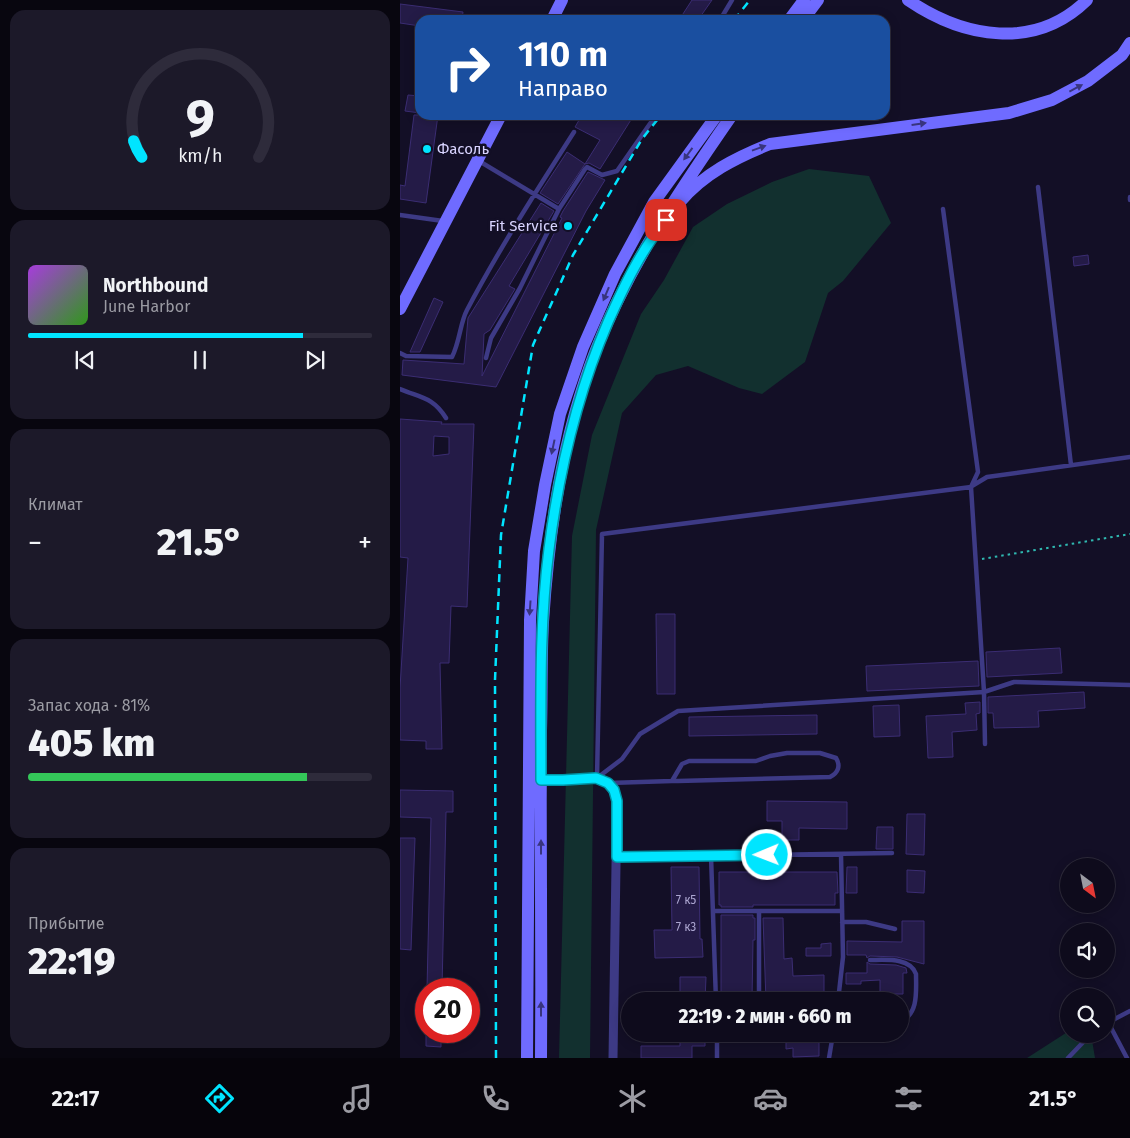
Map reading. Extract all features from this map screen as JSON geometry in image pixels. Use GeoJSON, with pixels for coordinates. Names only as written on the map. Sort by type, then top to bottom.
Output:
{"type":"FeatureCollection","features":[{"type":"Feature","properties":{"kind":"main road"},"geometry":{"type":"LineString","coordinates":[[554,15],[562,0]]}},
{"type":"Feature","properties":{"kind":"main road"},"geometry":{"type":"LineString","coordinates":[[793,15],[804,0]]}},
{"type":"Feature","properties":{"kind":"main road"},"geometry":{"type":"LineString","coordinates":[[807,15],[818,0]]}},
{"type":"Feature","properties":{"kind":"main road"},"geometry":{"type":"LineString","coordinates":[[908,0],[955,24],[988,33],[1020,34],[1052,25],[1078,9],[1087,0]]}},
{"type":"Feature","properties":{"kind":"main road"},"geometry":{"type":"LineString","coordinates":[[655,233],[687,193],[719,168],[746,153],[770,144],[1009,113],[1052,100],[1088,81],[1122,55],[1130,44]]}},
{"type":"Feature","properties":{"kind":"main road"},"geometry":{"type":"LineString","coordinates":[[400,309],[498,120]]}},
{"type":"Feature","properties":{"kind":"main road"},"geometry":{"type":"LineString","coordinates":[[528,1058],[530,620],[534,551],[545,485],[560,414],[583,347],[614,274],[654,202],[713,120]]}},
{"type":"Feature","properties":{"kind":"main road"},"geometry":{"type":"LineString","coordinates":[[541,1058],[543,624],[548,550],[559,485],[574,419],[596,351],[624,285],[684,184],[729,120]]}},
{"type":"Feature","properties":{"kind":"street"},"geometry":{"type":"LineString","coordinates":[[541,780],[596,778],[608,783],[614,790],[617,801],[613,1058]]}},
{"type":"Feature","properties":{"kind":"lane"},"geometry":{"type":"LineString","coordinates":[[723,15],[732,0]]}},
{"type":"Feature","properties":{"kind":"lane"},"geometry":{"type":"LineString","coordinates":[[486,358],[491,338],[520,288],[559,209],[587,167],[602,175],[617,171],[653,120]]}},
{"type":"Feature","properties":{"kind":"lane"},"geometry":{"type":"LineString","coordinates":[[400,352],[406,356],[452,357],[458,345],[466,312],[535,194],[574,132]]}},
{"type":"Feature","properties":{"kind":"lane"},"geometry":{"type":"LineString","coordinates":[[478,160],[559,209]]}},
{"type":"Feature","properties":{"kind":"lane"},"geometry":{"type":"LineString","coordinates":[[1038,187],[1071,465]]}},
{"type":"Feature","properties":{"kind":"lane"},"geometry":{"type":"LineString","coordinates":[[943,209],[978,472],[971,487],[984,692],[985,744]]}},
{"type":"Feature","properties":{"kind":"lane"},"geometry":{"type":"LineString","coordinates":[[400,215],[444,222]]}},
{"type":"Feature","properties":{"kind":"lane"},"geometry":{"type":"LineString","coordinates":[[400,389],[428,399],[438,406],[446,418]]}},
{"type":"Feature","properties":{"kind":"lane"},"geometry":{"type":"LineString","coordinates":[[596,778],[602,534],[971,487],[987,477],[1130,457]]}},
{"type":"Feature","properties":{"kind":"lane"},"geometry":{"type":"LineString","coordinates":[[596,778],[622,759],[640,734],[678,711],[984,692],[1014,682],[1130,685]]}},
{"type":"Feature","properties":{"kind":"lane"},"geometry":{"type":"LineString","coordinates":[[608,783],[830,777],[838,769],[839,763],[836,758],[820,753],[787,752],[756,761],[688,761],[682,764],[672,781]]}},
{"type":"Feature","properties":{"kind":"lane"},"geometry":{"type":"LineString","coordinates":[[617,857],[892,853]]}},
{"type":"Feature","properties":{"kind":"lane"},"geometry":{"type":"LineString","coordinates":[[839,992],[843,957],[841,854]]}},
{"type":"Feature","properties":{"kind":"lane"},"geometry":{"type":"LineString","coordinates":[[711,856],[716,992]]}},
{"type":"Feature","properties":{"kind":"lane"},"geometry":{"type":"LineString","coordinates":[[713,911],[842,911]]}},
{"type":"Feature","properties":{"kind":"lane"},"geometry":{"type":"LineString","coordinates":[[759,911],[759,992]]}},
{"type":"Feature","properties":{"kind":"lane"},"geometry":{"type":"LineString","coordinates":[[842,922],[866,922],[894,929]]}},
{"type":"Feature","properties":{"kind":"lane"},"geometry":{"type":"LineString","coordinates":[[870,960],[905,963],[914,969],[916,974],[914,1007],[909,1015]]}},
{"type":"Feature","properties":{"kind":"lane"},"geometry":{"type":"LineString","coordinates":[[1115,1018],[1130,1010]]}},
{"type":"Feature","properties":{"kind":"lane"},"geometry":{"type":"LineString","coordinates":[[1115,1036],[1127,1058]]}},
{"type":"Feature","properties":{"kind":"lane"},"geometry":{"type":"LineString","coordinates":[[716,1042],[717,1058]]}},
{"type":"Feature","properties":{"kind":"lane"},"geometry":{"type":"LineString","coordinates":[[829,1058],[832,1042]]}},
{"type":"Feature","properties":{"kind":"lane"},"geometry":{"type":"LineString","coordinates":[[1068,1058],[1082,1043]]}},
{"type":"Feature","properties":{"kind":"path"},"geometry":{"type":"LineString","coordinates":[[975,560],[1130,534]]}},
{"type":"Feature","properties":{"kind":"green space"},"geometry":{"type":"Polygon","coordinates":[[[809,169],[869,176],[891,223],[843,281],[828,293],[805,362],[762,394],[739,388],[688,366],[656,375],[622,413],[596,530],[590,1058],[559,1058],[572,536],[592,435],[641,314],[664,280],[693,227],[727,204],[772,182],[809,169]]]}},
{"type":"Feature","properties":{"kind":"green space"},"geometry":{"type":"Polygon","coordinates":[[[1060,1037],[1060,1043],[1092,1043],[1095,1058],[1027,1058],[1060,1037]]]}},
{"type":"Feature","properties":{"kind":"building"},"geometry":{"type":"Polygon","coordinates":[[[692,0],[712,0],[702,15],[682,15],[692,0]]]}},
{"type":"Feature","properties":{"kind":"building"},"geometry":{"type":"Polygon","coordinates":[[[400,4],[463,12],[463,15],[415,15],[415,25],[400,23],[400,4]]]}},
{"type":"Feature","properties":{"kind":"building"},"geometry":{"type":"Polygon","coordinates":[[[408,95],[415,96],[415,112],[405,111],[408,95]]]}},
{"type":"Feature","properties":{"kind":"building"},"geometry":{"type":"Polygon","coordinates":[[[414,115],[415,120],[437,120],[426,203],[400,199],[400,185],[405,186],[414,115]]]}},
{"type":"Feature","properties":{"kind":"building"},"geometry":{"type":"Polygon","coordinates":[[[579,120],[631,120],[600,169],[589,163],[585,164],[600,140],[575,127],[579,120]]]}},
{"type":"Feature","properties":{"kind":"building"},"geometry":{"type":"Polygon","coordinates":[[[567,152],[585,164],[558,204],[540,193],[567,152]]]}},
{"type":"Feature","properties":{"kind":"building"},"geometry":{"type":"Polygon","coordinates":[[[588,172],[605,180],[586,211],[496,387],[402,375],[403,360],[464,364],[468,318],[541,203],[554,211],[509,286],[515,289],[490,330],[484,334],[482,376],[562,218],[560,217],[563,211],[588,172]]]}},
{"type":"Feature","properties":{"kind":"building"},"geometry":{"type":"Polygon","coordinates":[[[1088,255],[1089,264],[1074,266],[1073,257],[1088,255]]]}},
{"type":"Feature","properties":{"kind":"building"},"geometry":{"type":"Polygon","coordinates":[[[434,298],[443,302],[420,352],[410,352],[434,298]]]}},
{"type":"Feature","properties":{"kind":"building"},"geometry":{"type":"Polygon","coordinates":[[[400,419],[442,422],[441,424],[474,424],[467,607],[451,606],[449,663],[440,663],[442,749],[426,749],[426,741],[400,740],[400,688],[408,558],[400,557],[400,419]],[[434,436],[433,456],[449,454],[449,437],[434,436]]]}},
{"type":"Feature","properties":{"kind":"building"},"geometry":{"type":"Polygon","coordinates":[[[656,614],[675,614],[675,694],[657,694],[656,614]]]}},
{"type":"Feature","properties":{"kind":"building"},"geometry":{"type":"Polygon","coordinates":[[[1060,648],[1062,673],[987,677],[986,652],[1060,648]]]}},
{"type":"Feature","properties":{"kind":"building"},"geometry":{"type":"Polygon","coordinates":[[[978,661],[979,686],[867,691],[866,666],[978,661]]]}},
{"type":"Feature","properties":{"kind":"building"},"geometry":{"type":"Polygon","coordinates":[[[1084,692],[1085,708],[1038,711],[1039,727],[994,728],[993,713],[988,713],[988,697],[1084,692]]]}},
{"type":"Feature","properties":{"kind":"building"},"geometry":{"type":"Polygon","coordinates":[[[980,702],[980,713],[976,714],[977,730],[952,732],[953,757],[928,758],[926,716],[966,714],[965,703],[980,702]]]}},
{"type":"Feature","properties":{"kind":"building"},"geometry":{"type":"Polygon","coordinates":[[[899,705],[900,736],[874,737],[873,706],[899,705]]]}},
{"type":"Feature","properties":{"kind":"building"},"geometry":{"type":"Polygon","coordinates":[[[817,715],[817,734],[689,736],[689,717],[817,715]]]}},
{"type":"Feature","properties":{"kind":"building"},"geometry":{"type":"Polygon","coordinates":[[[400,790],[453,791],[453,812],[446,812],[442,978],[427,978],[431,818],[400,817],[400,790]]]}},
{"type":"Feature","properties":{"kind":"building"},"geometry":{"type":"Polygon","coordinates":[[[767,801],[847,802],[847,829],[799,828],[799,840],[782,840],[782,821],[767,821],[767,801]]]}},
{"type":"Feature","properties":{"kind":"building"},"geometry":{"type":"Polygon","coordinates":[[[907,814],[925,814],[924,855],[906,854],[907,814]]]}},
{"type":"Feature","properties":{"kind":"building"},"geometry":{"type":"Polygon","coordinates":[[[877,827],[893,827],[893,849],[876,849],[877,827]]]}},
{"type":"Feature","properties":{"kind":"building"},"geometry":{"type":"Polygon","coordinates":[[[400,838],[415,838],[411,950],[400,949],[400,838]]]}},
{"type":"Feature","properties":{"kind":"building"},"geometry":{"type":"Polygon","coordinates":[[[671,867],[699,867],[700,939],[702,939],[703,957],[655,958],[654,930],[672,930],[671,867]]]}},
{"type":"Feature","properties":{"kind":"building"},"geometry":{"type":"Polygon","coordinates":[[[847,867],[857,867],[857,893],[846,893],[847,867]]]}},
{"type":"Feature","properties":{"kind":"building"},"geometry":{"type":"Polygon","coordinates":[[[907,870],[925,871],[924,893],[907,892],[907,870]]]}},
{"type":"Feature","properties":{"kind":"building"},"geometry":{"type":"Polygon","coordinates":[[[719,872],[837,872],[838,893],[835,893],[835,905],[721,907],[719,905],[719,872]]]}},
{"type":"Feature","properties":{"kind":"building"},"geometry":{"type":"Polygon","coordinates":[[[721,915],[753,915],[753,918],[755,918],[755,940],[753,940],[752,992],[721,992],[721,915]]]}},
{"type":"Feature","properties":{"kind":"building"},"geometry":{"type":"Polygon","coordinates":[[[763,918],[783,918],[784,959],[792,958],[793,976],[824,975],[824,992],[766,992],[763,918]]]}},
{"type":"Feature","properties":{"kind":"building"},"geometry":{"type":"Polygon","coordinates":[[[902,921],[924,921],[924,964],[897,957],[870,956],[867,958],[866,955],[847,955],[847,941],[902,942],[902,921]]]}},
{"type":"Feature","properties":{"kind":"building"},"geometry":{"type":"Polygon","coordinates":[[[831,943],[831,956],[806,956],[806,948],[821,948],[821,944],[831,943]]]}},
{"type":"Feature","properties":{"kind":"building"},"geometry":{"type":"Polygon","coordinates":[[[867,962],[870,964],[896,965],[906,968],[907,973],[903,973],[903,992],[880,992],[880,980],[861,981],[861,984],[846,984],[846,973],[867,973],[867,962]]]}},
{"type":"Feature","properties":{"kind":"building"},"geometry":{"type":"Polygon","coordinates":[[[680,977],[706,977],[705,992],[680,992],[680,977]]]}},
{"type":"Feature","properties":{"kind":"building"},"geometry":{"type":"Polygon","coordinates":[[[680,1042],[705,1042],[705,1046],[692,1046],[692,1058],[641,1058],[641,1046],[680,1046],[680,1042]]]}},
{"type":"Feature","properties":{"kind":"building"},"geometry":{"type":"Polygon","coordinates":[[[786,1042],[819,1042],[819,1056],[793,1057],[793,1048],[786,1049],[786,1042]]]}},
{"type":"Feature","properties":{"kind":"building"},"geometry":{"type":"Polygon","coordinates":[[[426,1043],[441,1043],[441,1047],[426,1046],[426,1043]]]}},
{"type":"Feature","properties":{"kind":"railway"},"geometry":{"type":"LineString","coordinates":[[738,15],[750,0]]}},
{"type":"Feature","properties":{"kind":"railway"},"geometry":{"type":"LineString","coordinates":[[496,1058],[495,680],[501,535],[533,345],[573,255],[642,139],[657,120]]}},
{"type":"Feature","properties":{"kind":"place","name":"Фасоль"},"geometry":{"type":"Point","coordinates":[427,149]}},
{"type":"Feature","properties":{"kind":"place","name":"Fit Service"},"geometry":{"type":"Point","coordinates":[568,226]}},
{"type":"Feature","properties":{"kind":"route"},"geometry":{"type":"LineString","coordinates":[[666,220],[655,233],[624,285],[596,351],[574,419],[559,485],[548,550],[543,624],[541,780],[596,778],[608,783],[614,790],[617,801],[617,857],[767,855]]}}]}
